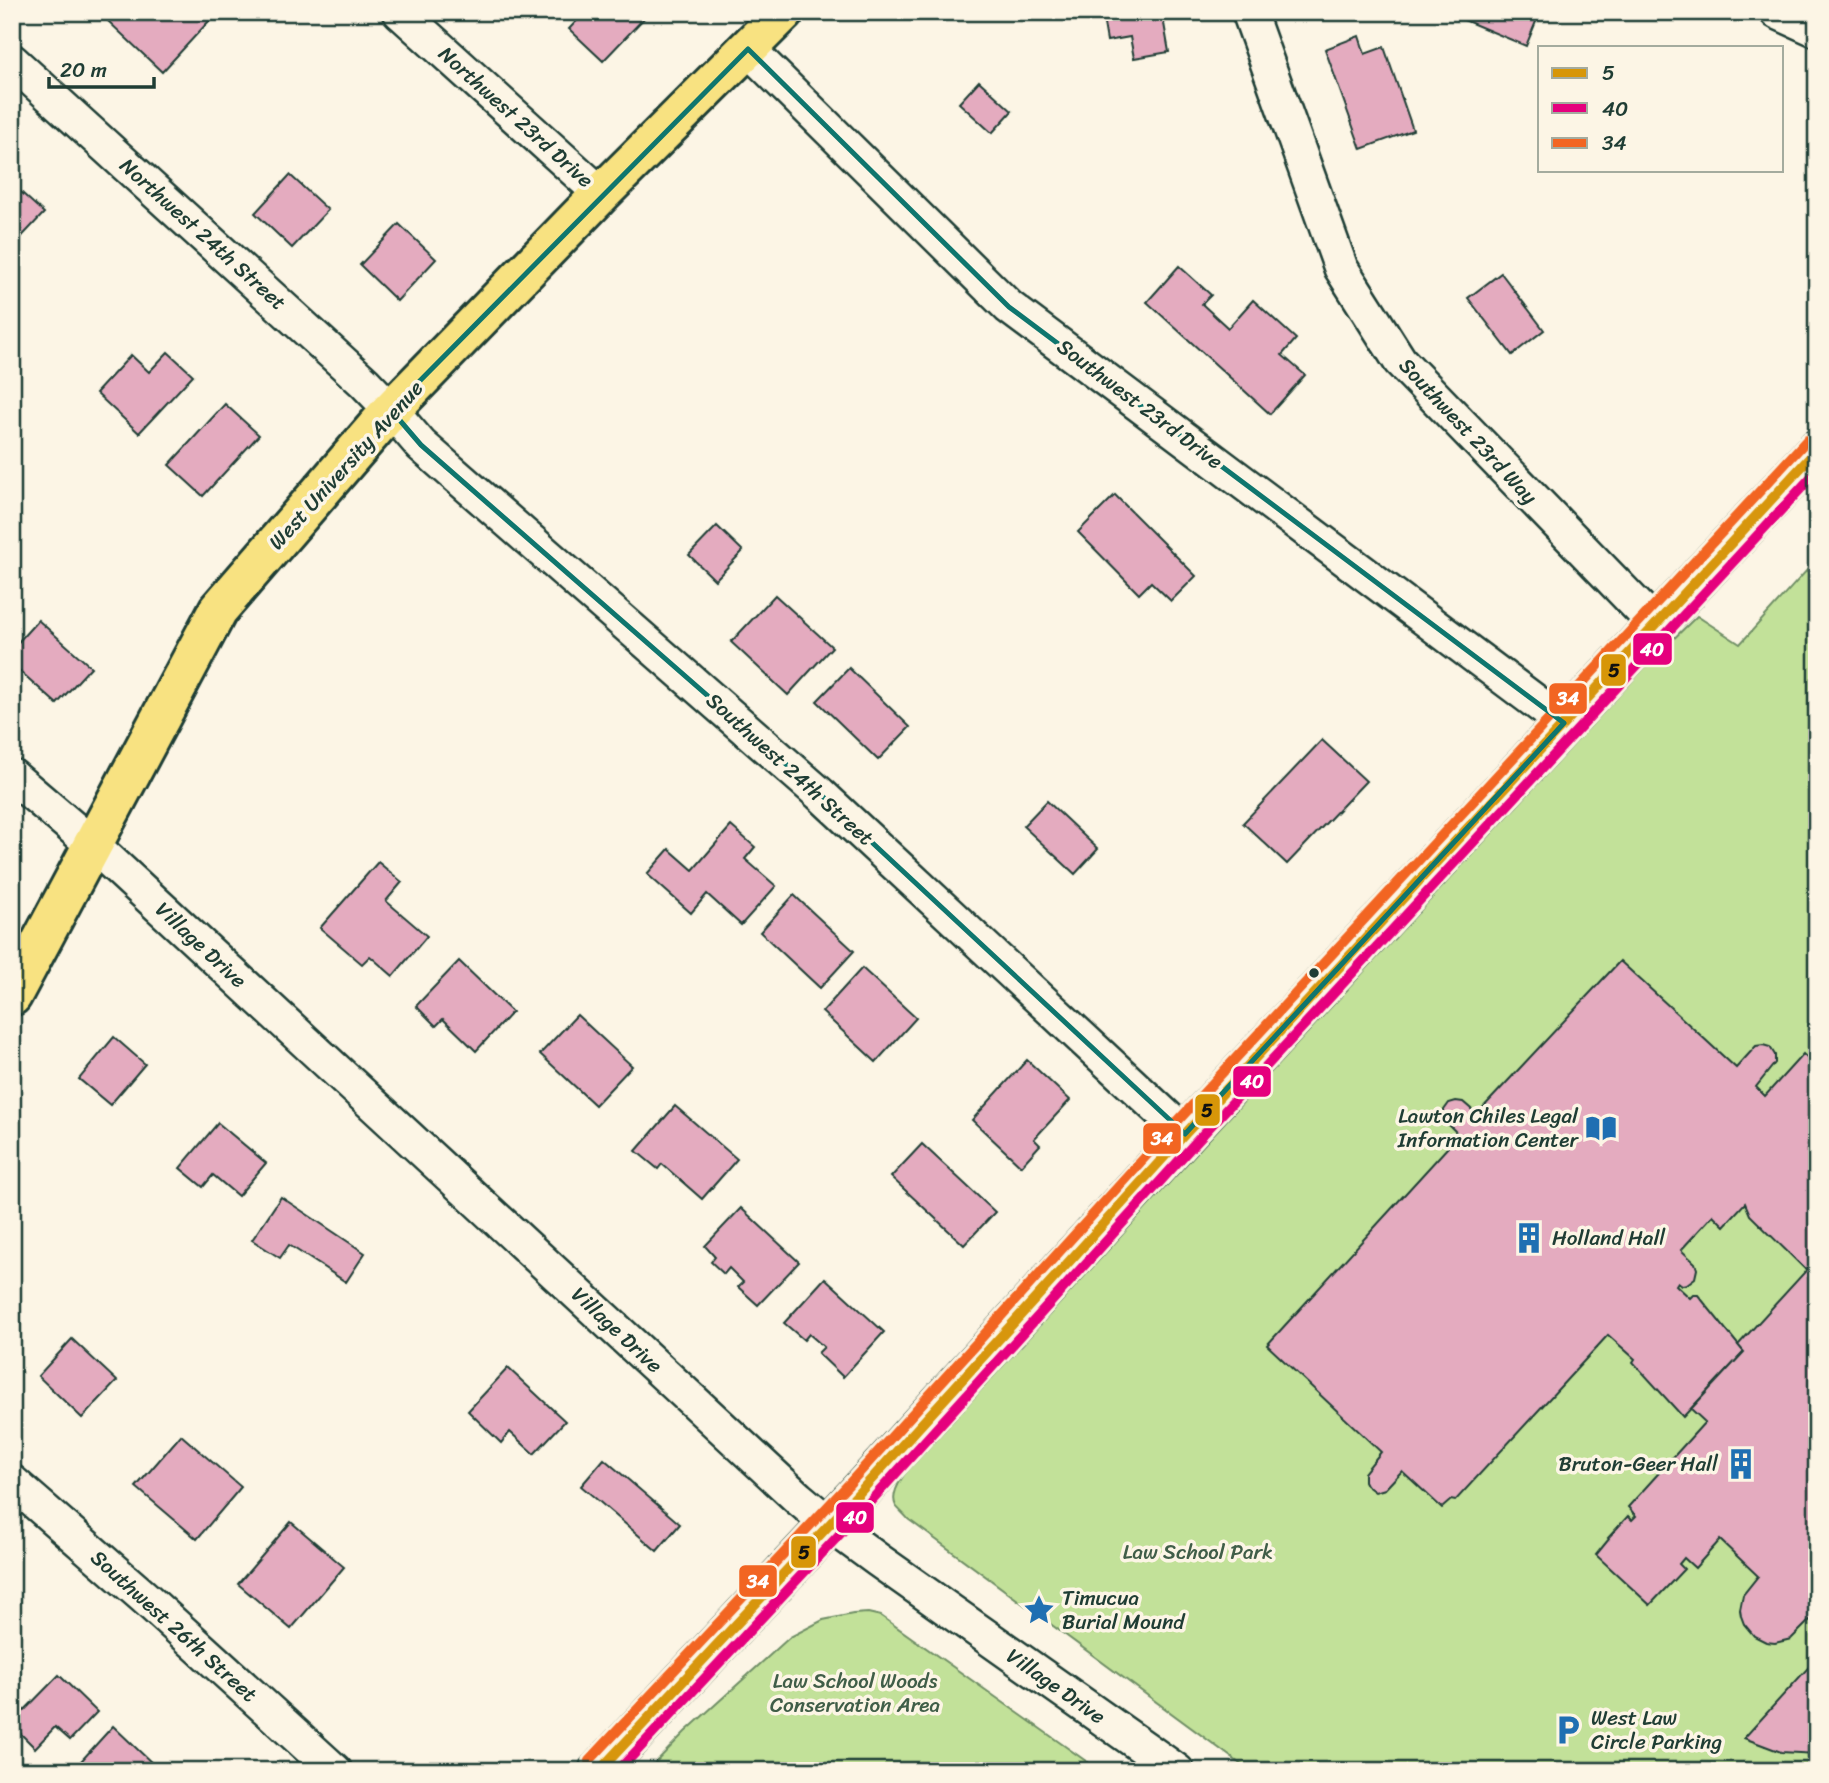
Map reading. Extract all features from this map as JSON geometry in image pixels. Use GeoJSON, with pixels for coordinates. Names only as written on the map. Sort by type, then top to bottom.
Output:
{"type":"FeatureCollection","features":[{"type":"Feature","properties":{"kind":"main road","name":"West University Avenue"},"geometry":{"type":"LineString","coordinates":[[12,996],[218,610],[391,410],[601,194],[785,12]]}},
{"type":"Feature","properties":{"kind":"main road"},"geometry":{"type":"LineString","coordinates":[[599,1771],[866,1485],[1185,1134],[1817,450]]}},
{"type":"Feature","properties":{"kind":"street","name":"Northwest 23rd Drive"},"geometry":{"type":"LineString","coordinates":[[400,12],[601,194]]}},
{"type":"Feature","properties":{"kind":"street","name":"Southwest 23rd Way"},"geometry":{"type":"LineString","coordinates":[[1249,12],[1342,268],[1400,361],[1655,624]]}},
{"type":"Feature","properties":{"kind":"street"},"geometry":{"type":"LineString","coordinates":[[1777,12],[1817,30]]}},
{"type":"Feature","properties":{"kind":"street","name":"Southwest 23rd Drive"},"geometry":{"type":"LineString","coordinates":[[748,49],[1009,307],[1564,723]]}},
{"type":"Feature","properties":{"kind":"street","name":"Northwest 24th Street"},"geometry":{"type":"LineString","coordinates":[[12,61],[364,382],[391,410]]}},
{"type":"Feature","properties":{"kind":"street","name":"Southwest 24th Street"},"geometry":{"type":"LineString","coordinates":[[391,410],[433,455],[820,794],[1185,1134]]}},
{"type":"Feature","properties":{"kind":"street","name":"Village Drive"},"geometry":{"type":"LineString","coordinates":[[12,776],[93,845],[798,1498],[829,1524],[1177,1771]]}},
{"type":"Feature","properties":{"kind":"street","name":"Southwest 26th Street"},"geometry":{"type":"LineString","coordinates":[[12,1482],[144,1597],[335,1771]]}},
{"type":"Feature","properties":{"kind":"highlighted area"},"geometry":{"type":"Polygon","coordinates":[[[748,49],[1009,307],[1564,723],[1185,1134],[820,794],[421,445],[391,410],[748,49]]]}},
{"type":"Feature","properties":{"kind":"green space","name":"Law School Park"},"geometry":{"type":"Polygon","coordinates":[[[1817,559],[1817,1771],[1250,1771],[908,1519],[896,1506],[894,1499],[898,1484],[908,1469],[1367,964],[1622,689],[1697,616],[1740,644],[1817,559]]]}},
{"type":"Feature","properties":{"kind":"green space","name":"Law School Woods Conservation Area"},"geometry":{"type":"Polygon","coordinates":[[[868,1613],[881,1616],[1100,1771],[647,1771],[685,1732],[790,1637],[823,1620],[868,1613]]]}},
{"type":"Feature","properties":{"kind":"building"},"geometry":{"type":"Polygon","coordinates":[[[116,12],[202,12],[210,20],[162,72],[108,21],[116,12]]]}},
{"type":"Feature","properties":{"kind":"building"},"geometry":{"type":"Polygon","coordinates":[[[585,12],[650,12],[603,61],[569,29],[585,12]]]}},
{"type":"Feature","properties":{"kind":"building"},"geometry":{"type":"Polygon","coordinates":[[[1102,12],[1162,12],[1169,52],[1134,58],[1130,37],[1107,41],[1102,12]]]}},
{"type":"Feature","properties":{"kind":"building"},"geometry":{"type":"Polygon","coordinates":[[[1445,12],[1540,12],[1526,46],[1445,12]]]}},
{"type":"Feature","properties":{"kind":"building"},"geometry":{"type":"Polygon","coordinates":[[[1359,36],[1365,54],[1384,47],[1413,130],[1361,149],[1325,49],[1359,36]]]}},
{"type":"Feature","properties":{"kind":"building"},"geometry":{"type":"Polygon","coordinates":[[[979,81],[1012,111],[992,133],[959,103],[979,81]]]}},
{"type":"Feature","properties":{"kind":"building"},"geometry":{"type":"Polygon","coordinates":[[[290,175],[328,210],[292,248],[255,213],[290,175]]]}},
{"type":"Feature","properties":{"kind":"building"},"geometry":{"type":"Polygon","coordinates":[[[12,184],[44,213],[12,247],[12,184]]]}},
{"type":"Feature","properties":{"kind":"building"},"geometry":{"type":"Polygon","coordinates":[[[399,224],[436,259],[397,301],[360,265],[399,224]]]}},
{"type":"Feature","properties":{"kind":"building"},"geometry":{"type":"Polygon","coordinates":[[[1179,266],[1211,295],[1202,304],[1228,328],[1253,300],[1296,339],[1282,355],[1305,375],[1270,414],[1147,302],[1179,266]]]}},
{"type":"Feature","properties":{"kind":"building"},"geometry":{"type":"Polygon","coordinates":[[[1501,273],[1544,330],[1512,355],[1468,298],[1501,273]]]}},
{"type":"Feature","properties":{"kind":"building"},"geometry":{"type":"Polygon","coordinates":[[[168,352],[193,375],[139,433],[96,393],[131,355],[149,372],[168,352]]]}},
{"type":"Feature","properties":{"kind":"building"},"geometry":{"type":"Polygon","coordinates":[[[225,404],[259,435],[203,496],[169,465],[225,404]]]}},
{"type":"Feature","properties":{"kind":"building"},"geometry":{"type":"Polygon","coordinates":[[[1115,495],[1196,576],[1171,601],[1151,582],[1139,594],[1078,532],[1115,495]]]}},
{"type":"Feature","properties":{"kind":"building"},"geometry":{"type":"Polygon","coordinates":[[[717,526],[743,551],[715,580],[689,555],[717,526]]]}},
{"type":"Feature","properties":{"kind":"building"},"geometry":{"type":"Polygon","coordinates":[[[775,595],[832,647],[788,695],[731,642],[775,595]]]}},
{"type":"Feature","properties":{"kind":"building"},"geometry":{"type":"Polygon","coordinates":[[[38,620],[91,667],[57,704],[12,664],[12,649],[38,620]]]}},
{"type":"Feature","properties":{"kind":"building"},"geometry":{"type":"Polygon","coordinates":[[[849,668],[910,727],[878,760],[817,701],[849,668]]]}},
{"type":"Feature","properties":{"kind":"building"},"geometry":{"type":"Polygon","coordinates":[[[1322,740],[1366,781],[1287,864],[1243,823],[1322,740]]]}},
{"type":"Feature","properties":{"kind":"building"},"geometry":{"type":"Polygon","coordinates":[[[1047,801],[1098,849],[1075,874],[1023,826],[1047,801]]]}},
{"type":"Feature","properties":{"kind":"building"},"geometry":{"type":"Polygon","coordinates":[[[731,826],[755,847],[745,859],[776,886],[741,925],[707,894],[691,913],[647,874],[669,849],[693,870],[731,826]]]}},
{"type":"Feature","properties":{"kind":"building"},"geometry":{"type":"Polygon","coordinates":[[[378,862],[402,882],[386,901],[427,936],[393,976],[370,956],[362,964],[320,928],[378,862]]]}},
{"type":"Feature","properties":{"kind":"building"},"geometry":{"type":"Polygon","coordinates":[[[794,895],[854,951],[820,988],[760,932],[794,895]]]}},
{"type":"Feature","properties":{"kind":"building"},"geometry":{"type":"Polygon","coordinates":[[[459,961],[512,1012],[476,1051],[443,1019],[436,1026],[416,1006],[459,961]]]}},
{"type":"Feature","properties":{"kind":"building","name":"Holland Hall"},"geometry":{"type":"Polygon","coordinates":[[[1620,961],[1736,1068],[1756,1046],[1770,1047],[1775,1055],[1775,1063],[1756,1087],[1765,1096],[1803,1054],[1809,1060],[1817,1051],[1817,1268],[1812,1264],[1806,1270],[1750,1215],[1745,1203],[1724,1226],[1713,1215],[1681,1250],[1695,1263],[1695,1278],[1687,1284],[1678,1282],[1676,1285],[1690,1298],[1698,1295],[1744,1352],[1683,1417],[1633,1362],[1635,1359],[1608,1335],[1455,1501],[1451,1500],[1442,1508],[1402,1471],[1385,1489],[1375,1492],[1366,1485],[1364,1473],[1381,1452],[1267,1345],[1459,1135],[1444,1120],[1444,1110],[1449,1103],[1463,1102],[1477,1114],[1620,961]]]}},
{"type":"Feature","properties":{"kind":"building"},"geometry":{"type":"Polygon","coordinates":[[[862,968],[916,1018],[876,1062],[822,1012],[862,968]]]}},
{"type":"Feature","properties":{"kind":"building"},"geometry":{"type":"Polygon","coordinates":[[[577,1015],[632,1066],[595,1105],[540,1054],[577,1015]]]}},
{"type":"Feature","properties":{"kind":"building"},"geometry":{"type":"Polygon","coordinates":[[[114,1037],[145,1064],[110,1105],[79,1079],[114,1037]]]}},
{"type":"Feature","properties":{"kind":"building"},"geometry":{"type":"Polygon","coordinates":[[[1027,1060],[1070,1100],[1034,1139],[1040,1145],[1021,1166],[972,1120],[1027,1060]]]}},
{"type":"Feature","properties":{"kind":"building"},"geometry":{"type":"Polygon","coordinates":[[[675,1106],[737,1159],[702,1199],[662,1164],[658,1169],[636,1151],[675,1106]]]}},
{"type":"Feature","properties":{"kind":"building"},"geometry":{"type":"Polygon","coordinates":[[[218,1123],[266,1163],[238,1196],[213,1175],[203,1187],[180,1168],[218,1123]]]}},
{"type":"Feature","properties":{"kind":"building"},"geometry":{"type":"Polygon","coordinates":[[[922,1144],[995,1212],[964,1245],[891,1177],[922,1144]]]}},
{"type":"Feature","properties":{"kind":"building"},"geometry":{"type":"Polygon","coordinates":[[[281,1197],[365,1253],[346,1282],[289,1245],[280,1258],[252,1240],[281,1197]]]}},
{"type":"Feature","properties":{"kind":"building"},"geometry":{"type":"Polygon","coordinates":[[[741,1208],[799,1262],[758,1305],[738,1287],[743,1282],[729,1268],[724,1274],[711,1262],[715,1257],[705,1246],[741,1208]]]}},
{"type":"Feature","properties":{"kind":"building","name":"Bruton-Geer Hall"},"geometry":{"type":"Polygon","coordinates":[[[1812,1264],[1817,1268],[1817,1515],[1813,1519],[1817,1522],[1817,1613],[1791,1639],[1775,1643],[1754,1636],[1744,1624],[1740,1610],[1743,1595],[1758,1576],[1720,1540],[1695,1568],[1684,1558],[1679,1564],[1684,1569],[1650,1605],[1596,1555],[1628,1516],[1632,1520],[1636,1516],[1628,1507],[1705,1422],[1691,1409],[1744,1352],[1738,1345],[1812,1264]]]}},
{"type":"Feature","properties":{"kind":"building"},"geometry":{"type":"Polygon","coordinates":[[[825,1278],[884,1332],[843,1377],[818,1353],[824,1347],[809,1334],[804,1340],[784,1323],[825,1278]]]}},
{"type":"Feature","properties":{"kind":"building"},"geometry":{"type":"Polygon","coordinates":[[[72,1339],[117,1381],[82,1418],[38,1376],[72,1339]]]}},
{"type":"Feature","properties":{"kind":"building"},"geometry":{"type":"Polygon","coordinates":[[[508,1368],[565,1421],[534,1454],[510,1432],[501,1443],[468,1411],[508,1368]]]}},
{"type":"Feature","properties":{"kind":"building"},"geometry":{"type":"Polygon","coordinates":[[[181,1435],[241,1487],[197,1539],[136,1487],[181,1435]]]}},
{"type":"Feature","properties":{"kind":"building"},"geometry":{"type":"Polygon","coordinates":[[[604,1459],[680,1524],[657,1551],[581,1486],[604,1459]]]}},
{"type":"Feature","properties":{"kind":"building"},"geometry":{"type":"Polygon","coordinates":[[[291,1522],[344,1567],[291,1629],[238,1584],[291,1522]]]}},
{"type":"Feature","properties":{"kind":"building"},"geometry":{"type":"Polygon","coordinates":[[[1817,1658],[1817,1754],[1781,1752],[1744,1738],[1817,1658]]]}},
{"type":"Feature","properties":{"kind":"building"},"geometry":{"type":"Polygon","coordinates":[[[59,1675],[97,1712],[70,1740],[55,1727],[35,1748],[12,1723],[59,1675]]]}},
{"type":"Feature","properties":{"kind":"building"},"geometry":{"type":"Polygon","coordinates":[[[113,1726],[153,1764],[147,1771],[72,1771],[113,1726]]]}},
{"type":"Feature","properties":{"kind":"transit line","name":"34"},"geometry":{"type":"LineString","coordinates":[[589,1761],[848,1485],[1175,1124],[1807,440]]}},
{"type":"Feature","properties":{"kind":"transit line","name":"5"},"geometry":{"type":"LineString","coordinates":[[599,1771],[858,1494],[1185,1134],[1817,450]]}},
{"type":"Feature","properties":{"kind":"transit line","name":"40"},"geometry":{"type":"LineString","coordinates":[[618,1771],[868,1504],[1195,1143],[1817,471]]}},
{"type":"Feature","properties":{"kind":"place","name":"Lawton Chiles Legal Information Center"},"geometry":{"type":"Point","coordinates":[1601,1128]}},
{"type":"Feature","properties":{"kind":"place","name":"Holland Hall"},"geometry":{"type":"Point","coordinates":[1529,1238]}},
{"type":"Feature","properties":{"kind":"place","name":"Bruton-Geer Hall"},"geometry":{"type":"Point","coordinates":[1741,1464]}},
{"type":"Feature","properties":{"kind":"place","name":"Timucua Burial Mound"},"geometry":{"type":"Point","coordinates":[1039,1610]}},
{"type":"Feature","properties":{"kind":"place","name":"West Law Circle Parking"},"geometry":{"type":"Point","coordinates":[1568,1730]}}]}
